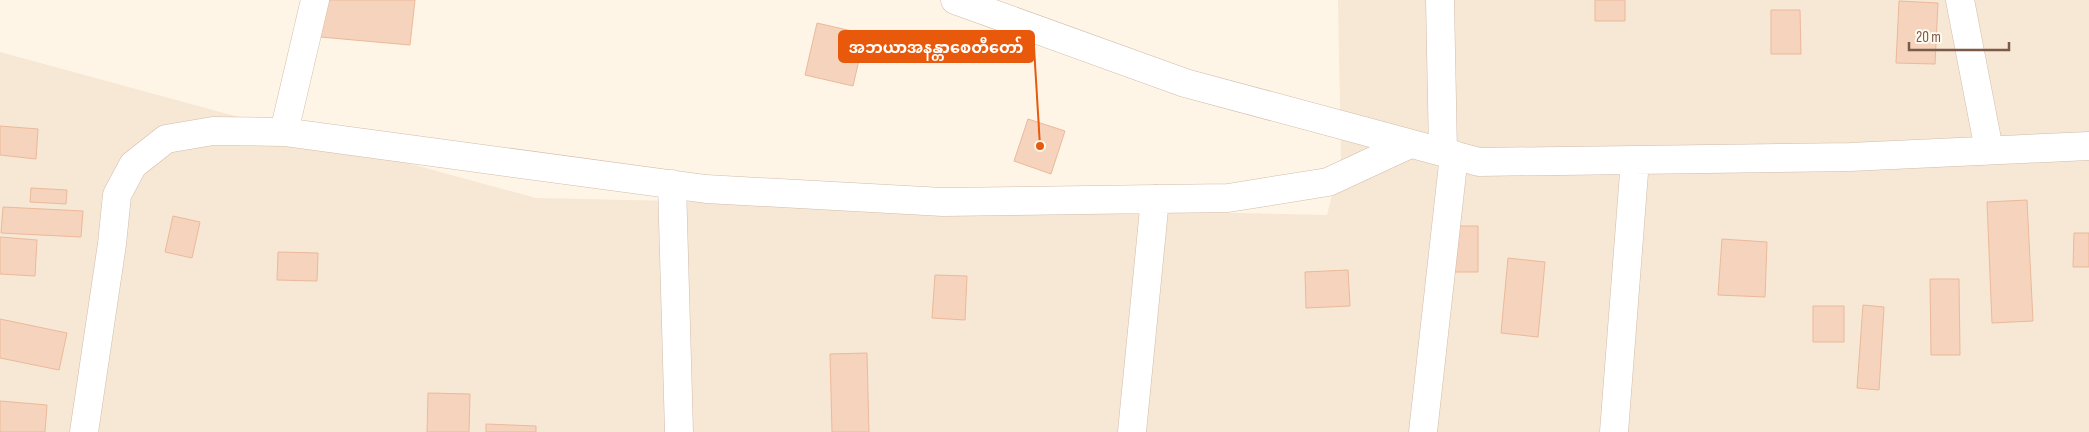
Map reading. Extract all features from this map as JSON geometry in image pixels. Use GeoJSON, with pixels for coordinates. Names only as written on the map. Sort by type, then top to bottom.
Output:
{"type":"FeatureCollection","features":[{"type":"Feature","properties":{"kind":"street"},"geometry":{"type":"LineString","coordinates":[[284,132],[315,0]]}},
{"type":"Feature","properties":{"kind":"street"},"geometry":{"type":"LineString","coordinates":[[955,0],[1185,83],[1479,162],[1850,157],[2089,146]]}},
{"type":"Feature","properties":{"kind":"street"},"geometry":{"type":"LineString","coordinates":[[1423,432],[1449,154],[1440,0]]}},
{"type":"Feature","properties":{"kind":"street"},"geometry":{"type":"LineString","coordinates":[[1960,0],[1989,150]]}},
{"type":"Feature","properties":{"kind":"street"},"geometry":{"type":"LineString","coordinates":[[84,432],[112,244],[117,195],[133,165],[166,139],[214,131],[284,132],[706,189],[942,202],[1228,198],[1328,182],[1410,144]]}},
{"type":"Feature","properties":{"kind":"street"},"geometry":{"type":"LineString","coordinates":[[1614,432],[1635,160]]}},
{"type":"Feature","properties":{"kind":"street"},"geometry":{"type":"LineString","coordinates":[[672,184],[679,432]]}},
{"type":"Feature","properties":{"kind":"street"},"geometry":{"type":"LineString","coordinates":[[1132,432],[1155,199]]}},
{"type":"Feature","properties":{"kind":"shaded area"},"geometry":{"type":"Polygon","coordinates":[[[1338,0],[2089,0],[2089,432],[0,432],[0,52],[536,198],[1327,215],[1341,158],[1338,0]]]}},
{"type":"Feature","properties":{"kind":"building"},"geometry":{"type":"Polygon","coordinates":[[[324,0],[415,0],[410,45],[320,37],[324,0]]]}},
{"type":"Feature","properties":{"kind":"building"},"geometry":{"type":"Polygon","coordinates":[[[1595,0],[1625,0],[1625,21],[1595,21],[1595,0]]]}},
{"type":"Feature","properties":{"kind":"building"},"geometry":{"type":"Polygon","coordinates":[[[1899,1],[1938,3],[1935,64],[1896,63],[1899,1]]]}},
{"type":"Feature","properties":{"kind":"building"},"geometry":{"type":"Polygon","coordinates":[[[1771,10],[1800,10],[1801,54],[1771,54],[1771,10]]]}},
{"type":"Feature","properties":{"kind":"building"},"geometry":{"type":"Polygon","coordinates":[[[817,23],[865,34],[853,86],[805,75],[817,23]]]}},
{"type":"Feature","properties":{"kind":"building"},"geometry":{"type":"Polygon","coordinates":[[[1028,119],[1065,131],[1051,174],[1014,161],[1028,119]]]}},
{"type":"Feature","properties":{"kind":"building"},"geometry":{"type":"Polygon","coordinates":[[[0,126],[38,129],[36,159],[0,155],[0,126]]]}},
{"type":"Feature","properties":{"kind":"building"},"geometry":{"type":"Polygon","coordinates":[[[31,188],[67,190],[66,204],[30,202],[31,188]]]}},
{"type":"Feature","properties":{"kind":"building"},"geometry":{"type":"Polygon","coordinates":[[[2027,200],[2033,321],[1992,323],[1987,202],[2027,200]]]}},
{"type":"Feature","properties":{"kind":"building"},"geometry":{"type":"Polygon","coordinates":[[[3,207],[83,211],[81,237],[1,233],[3,207]]]}},
{"type":"Feature","properties":{"kind":"building"},"geometry":{"type":"Polygon","coordinates":[[[173,216],[200,222],[192,258],[165,252],[173,216]]]}},
{"type":"Feature","properties":{"kind":"building"},"geometry":{"type":"Polygon","coordinates":[[[1451,226],[1478,226],[1478,272],[1451,272],[1451,226]]]}},
{"type":"Feature","properties":{"kind":"building"},"geometry":{"type":"Polygon","coordinates":[[[2074,233],[2089,233],[2089,267],[2073,267],[2074,233]]]}},
{"type":"Feature","properties":{"kind":"building"},"geometry":{"type":"Polygon","coordinates":[[[0,237],[37,240],[35,276],[0,274],[0,237]]]}},
{"type":"Feature","properties":{"kind":"building"},"geometry":{"type":"Polygon","coordinates":[[[1722,239],[1767,242],[1765,297],[1718,295],[1722,239]]]}},
{"type":"Feature","properties":{"kind":"building"},"geometry":{"type":"Polygon","coordinates":[[[278,252],[318,253],[317,281],[277,280],[278,252]]]}},
{"type":"Feature","properties":{"kind":"building"},"geometry":{"type":"Polygon","coordinates":[[[1508,258],[1545,262],[1538,337],[1501,333],[1508,258]]]}},
{"type":"Feature","properties":{"kind":"building"},"geometry":{"type":"Polygon","coordinates":[[[1348,270],[1350,306],[1306,308],[1305,272],[1348,270]]]}},
{"type":"Feature","properties":{"kind":"building"},"geometry":{"type":"Polygon","coordinates":[[[935,275],[967,276],[965,320],[932,318],[935,275]]]}},
{"type":"Feature","properties":{"kind":"building"},"geometry":{"type":"Polygon","coordinates":[[[1930,279],[1959,279],[1960,355],[1931,355],[1930,279]]]}},
{"type":"Feature","properties":{"kind":"building"},"geometry":{"type":"Polygon","coordinates":[[[1863,305],[1884,307],[1879,390],[1857,388],[1863,305]]]}},
{"type":"Feature","properties":{"kind":"building"},"geometry":{"type":"Polygon","coordinates":[[[1813,306],[1844,306],[1844,342],[1813,342],[1813,306]]]}},
{"type":"Feature","properties":{"kind":"building"},"geometry":{"type":"Polygon","coordinates":[[[0,319],[67,333],[59,370],[0,358],[0,319]]]}},
{"type":"Feature","properties":{"kind":"building"},"geometry":{"type":"Polygon","coordinates":[[[867,353],[869,432],[832,432],[830,354],[867,353]]]}},
{"type":"Feature","properties":{"kind":"building"},"geometry":{"type":"Polygon","coordinates":[[[428,393],[470,394],[469,432],[427,432],[428,393]]]}},
{"type":"Feature","properties":{"kind":"building"},"geometry":{"type":"Polygon","coordinates":[[[0,401],[47,405],[45,432],[0,432],[0,401]]]}},
{"type":"Feature","properties":{"kind":"building"},"geometry":{"type":"Polygon","coordinates":[[[486,424],[536,426],[536,432],[486,432],[486,424]]]}},
{"type":"Feature","properties":{"kind":"place","name":"အဘယာအနန္တာစေတီတော်"},"geometry":{"type":"Point","coordinates":[1040,146]}}]}
